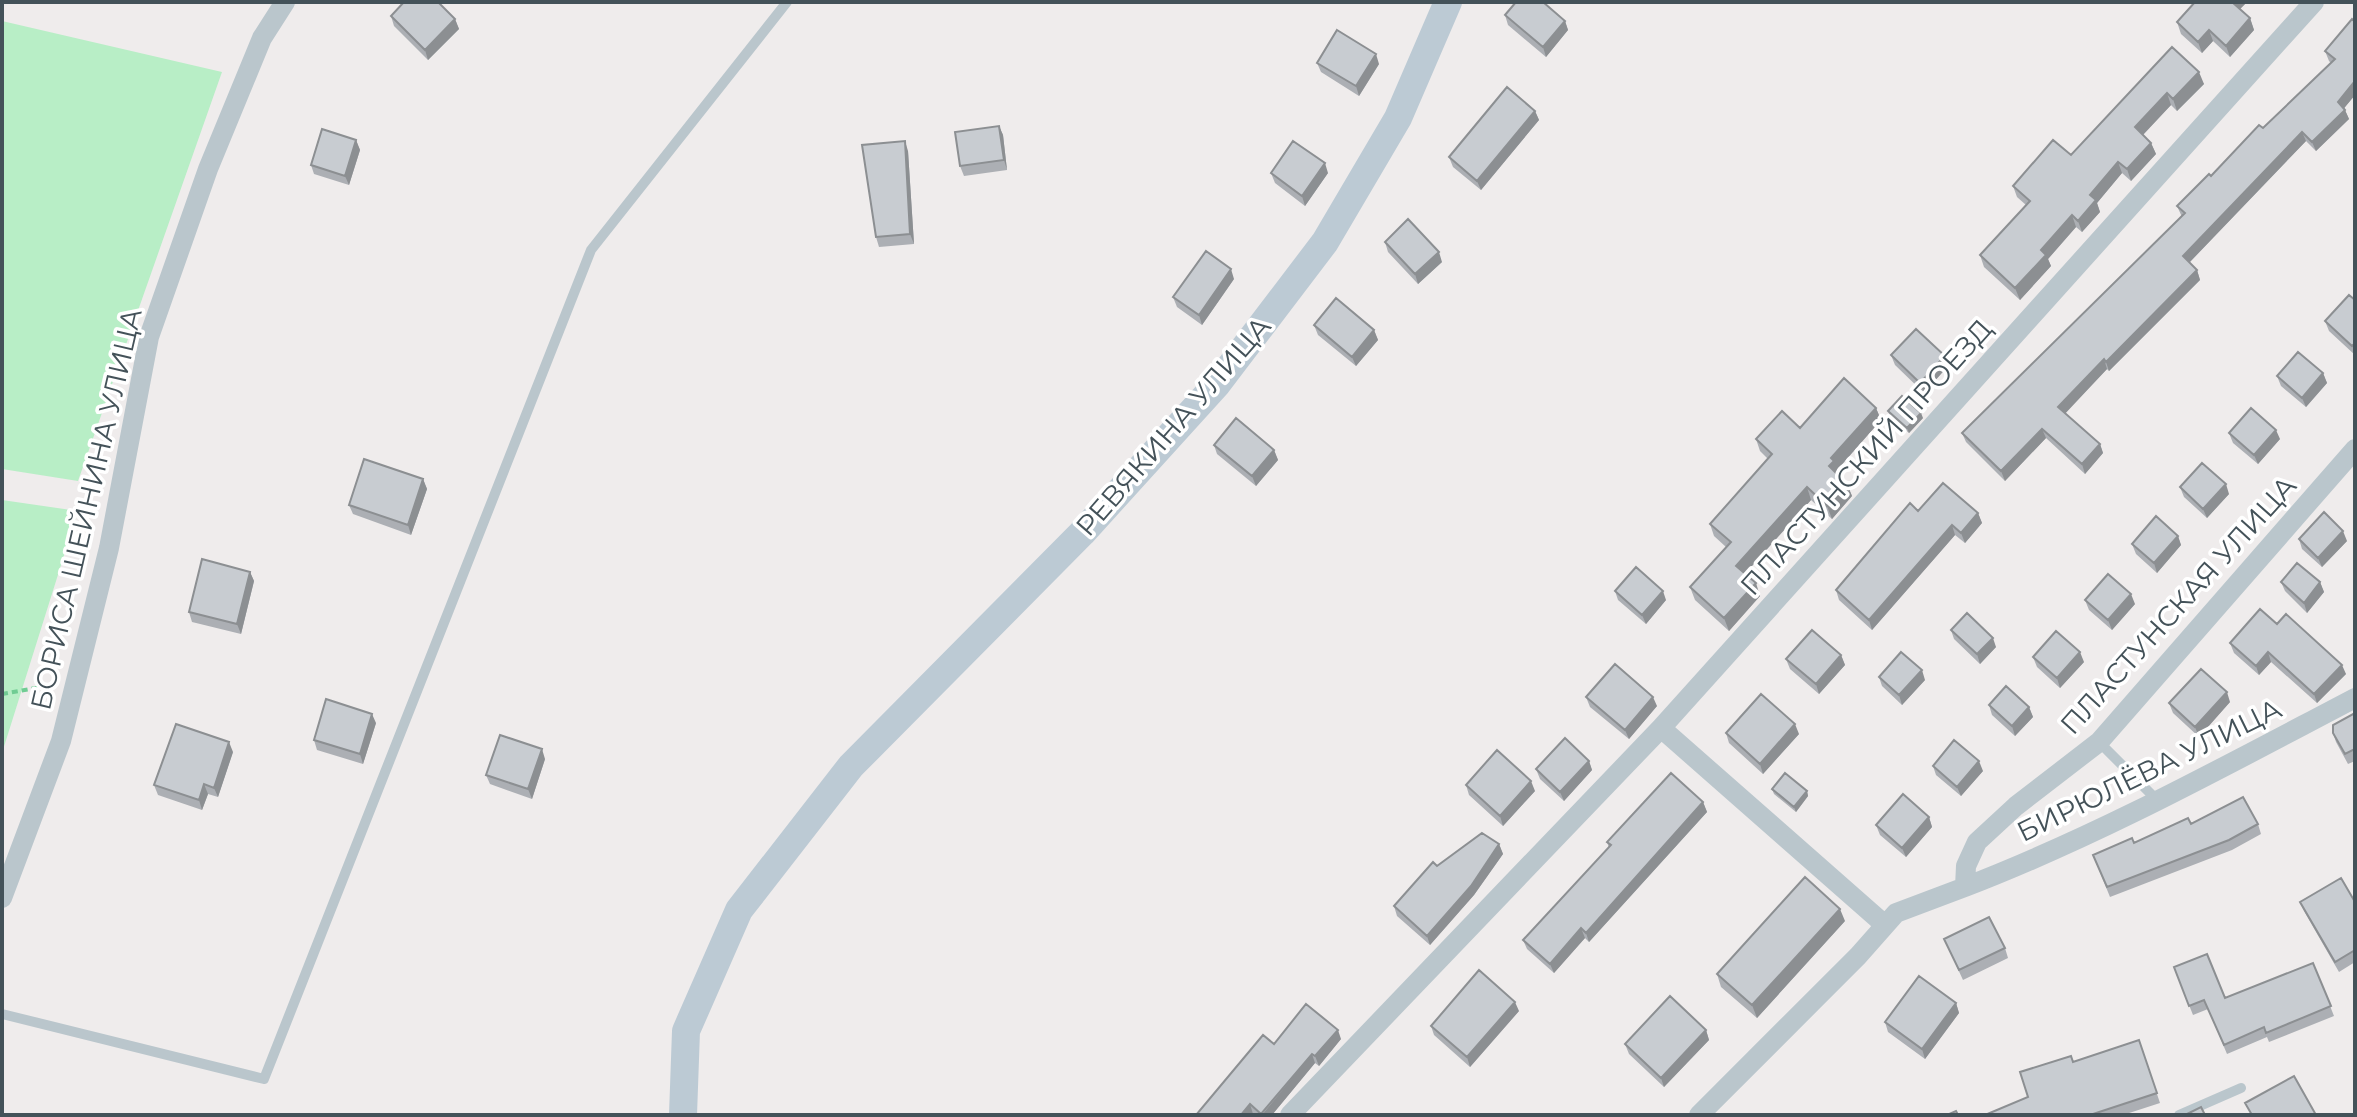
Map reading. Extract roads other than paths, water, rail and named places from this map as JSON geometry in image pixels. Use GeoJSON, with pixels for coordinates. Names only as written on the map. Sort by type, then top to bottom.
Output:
{"type":"FeatureCollection","features":[{"type":"Feature","properties":{"kind":"main road","name":"РЕВЯКИНА УЛИЦА"},"geometry":{"type":"LineString","coordinates":[[683,1115],[686,1031],[739,910],[851,766],[1082,533],[1217,384],[1325,242],[1398,118],[1448,2]]}},
{"type":"Feature","properties":{"kind":"street","name":"БОРИСА ШЕЙНИНА УЛИЦА"},"geometry":{"type":"LineString","coordinates":[[2,898],[61,741],[109,548],[149,337],[208,169],[262,38],[285,2]]}},
{"type":"Feature","properties":{"kind":"street","name":"ПЛАСТУНСКИЙ ПРОЕЗД"},"geometry":{"type":"LineString","coordinates":[[1290,1115],[1661,728],[2314,2]]}},
{"type":"Feature","properties":{"kind":"street","name":"ПЛАСТУНСКАЯ УЛИЦА"},"geometry":{"type":"LineString","coordinates":[[1965,887],[1966,866],[1977,842],[2016,806],[2099,742],[2355,449]]}},
{"type":"Feature","properties":{"kind":"street","name":"БИРЮЛЁВА УЛИЦА"},"geometry":{"type":"LineString","coordinates":[[1965,887],[2018,867],[2158,801],[2355,698]]}},
{"type":"Feature","properties":{"kind":"street"},"geometry":{"type":"LineString","coordinates":[[1661,728],[1885,925]]}},
{"type":"Feature","properties":{"kind":"street"},"geometry":{"type":"LineString","coordinates":[[1699,1115],[1858,956],[1896,913],[1965,887]]}},
{"type":"Feature","properties":{"kind":"lane"},"geometry":{"type":"LineString","coordinates":[[2,1014],[264,1079],[591,250],[787,2]]}},
{"type":"Feature","properties":{"kind":"lane"},"geometry":{"type":"LineString","coordinates":[[2099,742],[2158,801]]}},
{"type":"Feature","properties":{"kind":"lane"},"geometry":{"type":"LineString","coordinates":[[2179,1115],[2241,1088]]}}]}
